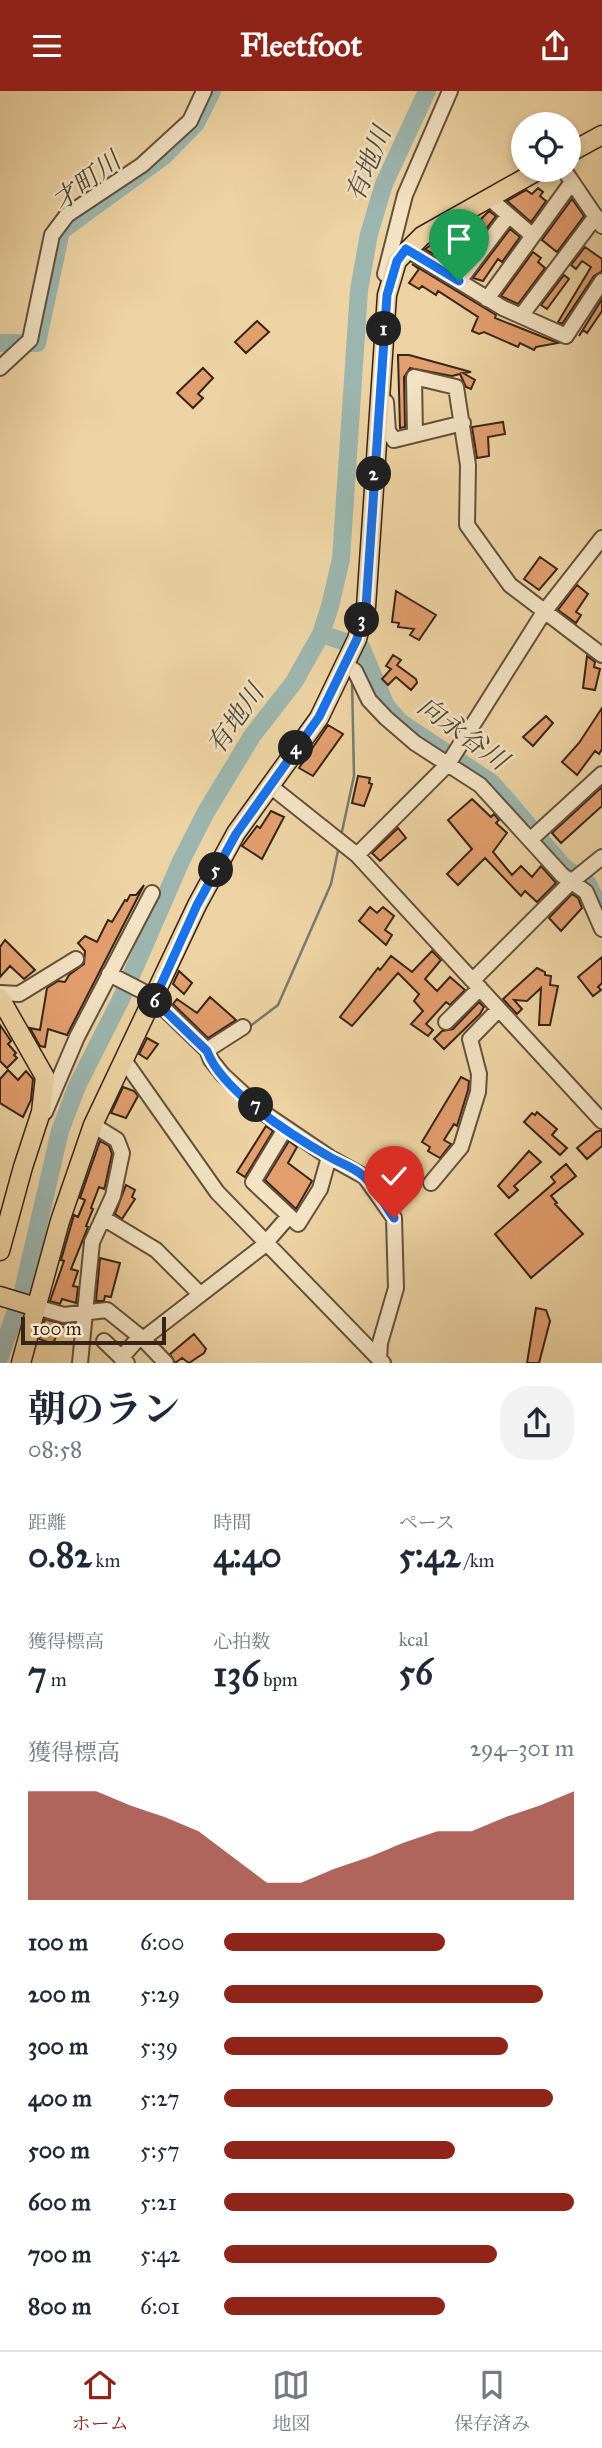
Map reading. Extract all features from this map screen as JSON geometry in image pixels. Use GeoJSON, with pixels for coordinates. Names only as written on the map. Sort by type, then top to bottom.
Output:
{"type":"FeatureCollection","features":[{"type":"Feature","properties":{"kind":"main road"},"geometry":{"type":"LineString","coordinates":[[581,148],[600,139]]}},
{"type":"Feature","properties":{"kind":"main road"},"geometry":{"type":"LineString","coordinates":[[21,1363],[34,1306],[93,1125],[152,997],[236,834],[319,717],[351,651],[366,607],[387,295],[397,261],[406,249],[422,236],[518,182]]}},
{"type":"Feature","properties":{"kind":"main road"},"geometry":{"type":"LineString","coordinates":[[0,1251],[41,1112],[46,1077],[1,998]]}},
{"type":"Feature","properties":{"kind":"main road"},"geometry":{"type":"LineString","coordinates":[[0,1296],[34,1306]]}},
{"type":"Feature","properties":{"kind":"street"},"geometry":{"type":"LineString","coordinates":[[0,368],[30,340],[52,235],[67,215],[142,165],[190,121],[204,91]]}},
{"type":"Feature","properties":{"kind":"street"},"geometry":{"type":"LineString","coordinates":[[387,295],[383,284],[405,195],[450,91]]}},
{"type":"Feature","properties":{"kind":"street"},"geometry":{"type":"LineString","coordinates":[[488,299],[533,236],[564,182]]}},
{"type":"Feature","properties":{"kind":"street"},"geometry":{"type":"LineString","coordinates":[[521,316],[599,221],[572,182]]}},
{"type":"Feature","properties":{"kind":"street"},"geometry":{"type":"LineString","coordinates":[[489,198],[533,236]]}},
{"type":"Feature","properties":{"kind":"street"},"geometry":{"type":"LineString","coordinates":[[459,281],[508,216]]}},
{"type":"Feature","properties":{"kind":"street"},"geometry":{"type":"LineString","coordinates":[[406,249],[488,299],[566,336],[602,281]]}},
{"type":"Feature","properties":{"kind":"street"},"geometry":{"type":"LineString","coordinates":[[382,369],[385,373],[388,431],[394,440],[463,423]]}},
{"type":"Feature","properties":{"kind":"street"},"geometry":{"type":"LineString","coordinates":[[415,435],[414,377],[456,387],[468,465],[467,525],[510,585],[602,655]]}},
{"type":"Feature","properties":{"kind":"street"},"geometry":{"type":"LineString","coordinates":[[356,855],[452,757],[544,612],[602,538]]}},
{"type":"Feature","properties":{"kind":"street"},"geometry":{"type":"LineString","coordinates":[[351,651],[355,671],[369,700],[415,743],[452,757],[535,835],[586,892],[602,929]]}},
{"type":"Feature","properties":{"kind":"street"},"geometry":{"type":"LineString","coordinates":[[535,835],[602,774]]}},
{"type":"Feature","properties":{"kind":"street"},"geometry":{"type":"LineString","coordinates":[[269,785],[356,855],[602,1121]]}},
{"type":"Feature","properties":{"kind":"street"},"geometry":{"type":"LineString","coordinates":[[446,1022],[476,984],[576,878],[602,857]]}},
{"type":"Feature","properties":{"kind":"street"},"geometry":{"type":"LineString","coordinates":[[41,1112],[45,1112],[78,1037],[152,893]]}},
{"type":"Feature","properties":{"kind":"street"},"geometry":{"type":"LineString","coordinates":[[1,998],[19,995],[76,959]]}},
{"type":"Feature","properties":{"kind":"street"},"geometry":{"type":"LineString","coordinates":[[109,974],[152,997],[207,1051],[211,1060],[237,1090],[285,1129],[365,1177],[394,1218],[396,1288],[380,1343],[381,1361]]}},
{"type":"Feature","properties":{"kind":"street"},"geometry":{"type":"LineString","coordinates":[[431,1183],[461,1147],[478,1092],[479,1074],[469,1045],[470,1039],[499,1009]]}},
{"type":"Feature","properties":{"kind":"street"},"geometry":{"type":"LineString","coordinates":[[207,1051],[243,1027]]}},
{"type":"Feature","properties":{"kind":"street"},"geometry":{"type":"LineString","coordinates":[[124,1060],[217,1192],[381,1361]]}},
{"type":"Feature","properties":{"kind":"street"},"geometry":{"type":"LineString","coordinates":[[80,1363],[92,1242],[113,1196],[122,1153],[117,1140],[93,1125]]}},
{"type":"Feature","properties":{"kind":"street"},"geometry":{"type":"LineString","coordinates":[[285,1129],[253,1182],[298,1224],[320,1189],[329,1157]]}},
{"type":"Feature","properties":{"kind":"street"},"geometry":{"type":"LineString","coordinates":[[104,1341],[124,1361],[137,1340],[143,1339],[265,1242],[289,1216]]}},
{"type":"Feature","properties":{"kind":"street"},"geometry":{"type":"LineString","coordinates":[[103,1218],[156,1250],[200,1294]]}},
{"type":"Feature","properties":{"kind":"street"},"geometry":{"type":"LineString","coordinates":[[34,1306],[64,1315],[107,1310],[143,1339],[166,1363]]}},
{"type":"Feature","properties":{"kind":"building"},"geometry":{"type":"Polygon","coordinates":[[[538,188],[543,192],[540,196],[546,201],[531,222],[507,201],[526,190],[532,194],[538,188]]]}},
{"type":"Feature","properties":{"kind":"building"},"geometry":{"type":"Polygon","coordinates":[[[572,199],[584,216],[557,252],[542,240],[572,199]]]}},
{"type":"Feature","properties":{"kind":"building"},"geometry":{"type":"Polygon","coordinates":[[[489,211],[496,216],[456,268],[425,249],[450,233],[461,241],[459,228],[475,219],[483,225],[481,219],[489,211]]]}},
{"type":"Feature","properties":{"kind":"building"},"geometry":{"type":"Polygon","coordinates":[[[510,229],[520,237],[502,262],[498,259],[483,281],[473,278],[510,229]]]}},
{"type":"Feature","properties":{"kind":"building"},"geometry":{"type":"Polygon","coordinates":[[[585,247],[602,259],[602,271],[594,276],[562,324],[558,322],[591,267],[582,261],[576,269],[571,265],[585,247]]]}},
{"type":"Feature","properties":{"kind":"building"},"geometry":{"type":"Polygon","coordinates":[[[533,252],[541,258],[538,262],[545,268],[518,304],[501,296],[533,252]]]}},
{"type":"Feature","properties":{"kind":"building"},"geometry":{"type":"Polygon","coordinates":[[[412,264],[496,315],[495,318],[558,343],[536,347],[534,350],[520,343],[518,347],[484,332],[479,334],[472,331],[478,317],[438,291],[436,295],[422,286],[419,289],[409,283],[419,269],[412,264]]]}},
{"type":"Feature","properties":{"kind":"building"},"geometry":{"type":"Polygon","coordinates":[[[564,275],[569,279],[547,309],[541,305],[564,275]]]}},
{"type":"Feature","properties":{"kind":"building"},"geometry":{"type":"Polygon","coordinates":[[[602,299],[602,311],[587,333],[583,330],[579,336],[602,299]]]}},
{"type":"Feature","properties":{"kind":"building"},"geometry":{"type":"Polygon","coordinates":[[[257,321],[269,332],[246,353],[235,342],[257,321]]]}},
{"type":"Feature","properties":{"kind":"building"},"geometry":{"type":"Polygon","coordinates":[[[398,355],[409,355],[471,372],[463,373],[475,380],[471,389],[466,387],[460,374],[452,376],[410,368],[404,377],[405,427],[400,428],[398,355]]]}},
{"type":"Feature","properties":{"kind":"building"},"geometry":{"type":"Polygon","coordinates":[[[203,368],[213,378],[198,394],[203,398],[193,408],[177,393],[203,368]]]}},
{"type":"Feature","properties":{"kind":"building"},"geometry":{"type":"Polygon","coordinates":[[[503,422],[505,434],[488,437],[489,456],[477,458],[472,427],[503,422]]]}},
{"type":"Feature","properties":{"kind":"building"},"geometry":{"type":"Polygon","coordinates":[[[540,557],[557,569],[539,590],[524,579],[540,557]]]}},
{"type":"Feature","properties":{"kind":"building"},"geometry":{"type":"Polygon","coordinates":[[[577,585],[588,594],[576,612],[581,615],[576,623],[558,610],[577,585]]]}},
{"type":"Feature","properties":{"kind":"building"},"geometry":{"type":"Polygon","coordinates":[[[396,591],[436,615],[419,640],[410,635],[414,629],[398,627],[399,623],[392,622],[396,591]]]}},
{"type":"Feature","properties":{"kind":"building"},"geometry":{"type":"Polygon","coordinates":[[[393,655],[401,660],[397,665],[416,679],[417,683],[411,690],[396,677],[388,685],[382,679],[391,669],[386,666],[393,655]]]}},
{"type":"Feature","properties":{"kind":"building"},"geometry":{"type":"Polygon","coordinates":[[[587,656],[595,662],[594,667],[600,669],[595,690],[583,688],[587,656]]]}},
{"type":"Feature","properties":{"kind":"building"},"geometry":{"type":"Polygon","coordinates":[[[602,708],[602,749],[599,754],[595,751],[577,775],[562,762],[579,743],[602,708]]]}},
{"type":"Feature","properties":{"kind":"building"},"geometry":{"type":"Polygon","coordinates":[[[546,716],[553,723],[533,746],[523,737],[546,716]]]}},
{"type":"Feature","properties":{"kind":"building"},"geometry":{"type":"Polygon","coordinates":[[[328,725],[343,734],[313,776],[299,768],[328,725]]]}},
{"type":"Feature","properties":{"kind":"building"},"geometry":{"type":"Polygon","coordinates":[[[358,776],[370,778],[369,783],[372,784],[364,806],[352,803],[358,776]]]}},
{"type":"Feature","properties":{"kind":"building"},"geometry":{"type":"Polygon","coordinates":[[[602,787],[602,806],[561,843],[552,833],[602,787]]]}},
{"type":"Feature","properties":{"kind":"building"},"geometry":{"type":"Polygon","coordinates":[[[472,799],[491,817],[494,814],[499,820],[496,823],[507,833],[493,852],[512,875],[521,866],[532,877],[541,866],[556,883],[537,902],[525,891],[521,896],[485,858],[458,885],[447,874],[472,849],[448,820],[472,799]]]}},
{"type":"Feature","properties":{"kind":"building"},"geometry":{"type":"Polygon","coordinates":[[[271,811],[284,817],[262,859],[242,846],[257,826],[260,828],[271,811]]]}},
{"type":"Feature","properties":{"kind":"building"},"geometry":{"type":"Polygon","coordinates":[[[398,828],[406,838],[380,861],[372,853],[398,828]]]}},
{"type":"Feature","properties":{"kind":"building"},"geometry":{"type":"Polygon","coordinates":[[[144,885],[67,1035],[48,1029],[45,1047],[40,1046],[30,1028],[40,1030],[47,988],[58,981],[65,982],[69,975],[84,964],[85,951],[78,943],[85,936],[97,942],[108,920],[112,922],[125,900],[127,901],[130,895],[136,895],[144,885]]]}},
{"type":"Feature","properties":{"kind":"building"},"geometry":{"type":"Polygon","coordinates":[[[572,894],[578,898],[582,908],[561,931],[549,918],[572,894]]]}},
{"type":"Feature","properties":{"kind":"building"},"geometry":{"type":"Polygon","coordinates":[[[370,907],[377,913],[383,907],[394,916],[385,930],[392,935],[386,945],[359,921],[370,907]]]}},
{"type":"Feature","properties":{"kind":"building"},"geometry":{"type":"Polygon","coordinates":[[[5,940],[35,970],[24,979],[10,966],[0,977],[0,947],[5,940]]]}},
{"type":"Feature","properties":{"kind":"building"},"geometry":{"type":"Polygon","coordinates":[[[432,951],[441,960],[425,979],[437,991],[450,977],[465,990],[450,1005],[446,1002],[426,1024],[433,1030],[428,1036],[411,1024],[423,1011],[414,1001],[419,994],[398,973],[352,1026],[340,1017],[378,968],[380,970],[391,956],[412,972],[432,951]]]}},
{"type":"Feature","properties":{"kind":"building"},"geometry":{"type":"Polygon","coordinates":[[[602,957],[602,983],[598,987],[601,990],[593,996],[578,977],[602,957]]]}},
{"type":"Feature","properties":{"kind":"building"},"geometry":{"type":"Polygon","coordinates":[[[537,968],[545,972],[545,975],[551,976],[550,985],[558,986],[550,1025],[539,1025],[541,988],[527,1001],[514,1000],[522,1009],[517,1014],[503,999],[537,968]]]}},
{"type":"Feature","properties":{"kind":"building"},"geometry":{"type":"Polygon","coordinates":[[[179,971],[192,983],[184,994],[173,984],[179,971]]]}},
{"type":"Feature","properties":{"kind":"building"},"geometry":{"type":"Polygon","coordinates":[[[210,997],[236,1020],[208,1038],[173,1004],[177,999],[197,1013],[210,997]]]}},
{"type":"Feature","properties":{"kind":"building"},"geometry":{"type":"Polygon","coordinates":[[[479,1002],[484,1007],[480,1014],[444,1049],[434,1039],[442,1031],[453,1029],[479,1002]]]}},
{"type":"Feature","properties":{"kind":"building"},"geometry":{"type":"Polygon","coordinates":[[[0,1025],[11,1041],[8,1044],[17,1058],[7,1068],[0,1061],[0,1025]]]}},
{"type":"Feature","properties":{"kind":"building"},"geometry":{"type":"Polygon","coordinates":[[[147,1038],[158,1044],[147,1059],[139,1054],[147,1038]]]}},
{"type":"Feature","properties":{"kind":"building"},"geometry":{"type":"Polygon","coordinates":[[[8,1070],[18,1080],[26,1071],[33,1079],[31,1100],[23,1117],[0,1103],[0,1079],[8,1070]]]}},
{"type":"Feature","properties":{"kind":"building"},"geometry":{"type":"Polygon","coordinates":[[[461,1077],[469,1081],[468,1090],[457,1126],[454,1124],[444,1140],[451,1144],[440,1158],[428,1151],[430,1147],[422,1142],[461,1077]]]}},
{"type":"Feature","properties":{"kind":"building"},"geometry":{"type":"Polygon","coordinates":[[[123,1087],[134,1091],[138,1096],[126,1118],[111,1113],[123,1087]]]}},
{"type":"Feature","properties":{"kind":"building"},"geometry":{"type":"Polygon","coordinates":[[[537,1112],[557,1129],[552,1135],[567,1148],[560,1155],[524,1122],[532,1113],[535,1115],[537,1112]]]}},
{"type":"Feature","properties":{"kind":"building"},"geometry":{"type":"Polygon","coordinates":[[[266,1126],[273,1131],[245,1177],[237,1172],[266,1126]]]}},
{"type":"Feature","properties":{"kind":"building"},"geometry":{"type":"Polygon","coordinates":[[[602,1130],[602,1146],[587,1159],[577,1148],[602,1130]]]}},
{"type":"Feature","properties":{"kind":"building"},"geometry":{"type":"Polygon","coordinates":[[[100,1141],[109,1146],[112,1154],[105,1186],[104,1189],[99,1187],[86,1226],[88,1227],[71,1269],[78,1271],[73,1286],[78,1287],[76,1303],[62,1299],[60,1304],[50,1301],[64,1261],[61,1260],[74,1215],[78,1217],[85,1200],[80,1198],[100,1141]]]}},
{"type":"Feature","properties":{"kind":"building"},"geometry":{"type":"Polygon","coordinates":[[[289,1141],[297,1147],[288,1163],[312,1181],[296,1209],[265,1180],[289,1141]]]}},
{"type":"Feature","properties":{"kind":"building"},"geometry":{"type":"Polygon","coordinates":[[[529,1151],[541,1162],[514,1186],[518,1190],[509,1198],[498,1186],[529,1151]]]}},
{"type":"Feature","properties":{"kind":"building"},"geometry":{"type":"Polygon","coordinates":[[[566,1164],[576,1176],[551,1196],[583,1234],[531,1278],[495,1234],[555,1182],[551,1177],[566,1164]]]}},
{"type":"Feature","properties":{"kind":"building"},"geometry":{"type":"Polygon","coordinates":[[[126,1185],[135,1190],[132,1197],[135,1199],[122,1219],[115,1214],[126,1185]]]}},
{"type":"Feature","properties":{"kind":"building"},"geometry":{"type":"Polygon","coordinates":[[[100,1258],[120,1263],[111,1297],[105,1296],[104,1301],[96,1301],[100,1258]]]}},
{"type":"Feature","properties":{"kind":"building"},"geometry":{"type":"Polygon","coordinates":[[[536,1308],[546,1310],[550,1321],[539,1363],[527,1363],[536,1308]]]}},
{"type":"Feature","properties":{"kind":"building"},"geometry":{"type":"Polygon","coordinates":[[[45,1319],[62,1324],[74,1323],[74,1328],[60,1327],[53,1344],[39,1339],[45,1319]]]}},
{"type":"Feature","properties":{"kind":"building"},"geometry":{"type":"Polygon","coordinates":[[[194,1334],[206,1349],[204,1353],[189,1363],[182,1358],[175,1363],[170,1354],[194,1334]]]}},
{"type":"Feature","properties":{"kind":"waterway","name":"才町川"},"geometry":{"type":"LineString","coordinates":[[0,343],[37,343],[61,231],[164,156],[196,123],[212,91]]}},
{"type":"Feature","properties":{"kind":"waterway","name":"有地川"},"geometry":{"type":"LineString","coordinates":[[0,1356],[23,1291],[60,1131],[77,1086],[121,999],[181,861],[206,812],[252,736],[294,682],[321,634],[341,559],[359,290],[369,234],[384,184],[427,91]]}},
{"type":"Feature","properties":{"kind":"waterway","name":"向永谷川"},"geometry":{"type":"LineString","coordinates":[[321,634],[361,647],[386,706],[400,722],[492,783],[564,867],[588,884],[598,906]]}},
{"type":"Feature","properties":{"kind":"waterway","name":"向永谷川"},"geometry":{"type":"LineString","coordinates":[[361,666],[368,663]]}},
{"type":"Feature","properties":{"kind":"waterway"},"geometry":{"type":"LineString","coordinates":[[341,836],[354,776],[352,680]]}},
{"type":"Feature","properties":{"kind":"waterway"},"geometry":{"type":"LineString","coordinates":[[249,1027],[278,1005],[331,884],[339,846]]}},
{"type":"Feature","properties":{"kind":"route"},"geometry":{"type":"LineString","coordinates":[[394,1218],[365,1177],[329,1157],[264,1113],[237,1090],[211,1060],[207,1051],[154,1000],[197,905],[236,834],[319,717],[357,639],[366,607],[387,295],[397,261],[406,249],[459,281]]}}]}
